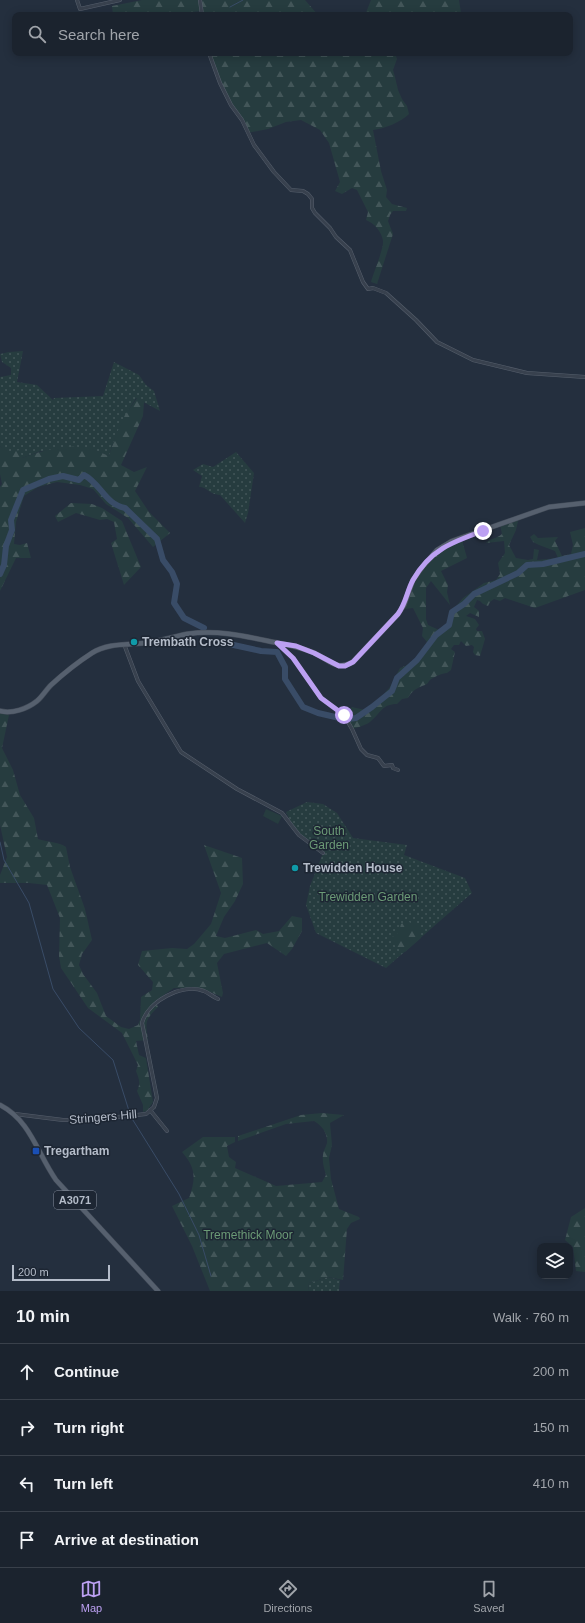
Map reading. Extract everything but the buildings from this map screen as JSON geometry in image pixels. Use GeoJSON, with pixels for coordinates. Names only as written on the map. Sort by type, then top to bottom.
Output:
{"type":"FeatureCollection","features":[{"type":"Feature","properties":{"kind":"main road"},"geometry":{"type":"LineString","coordinates":[[0,711],[15,711],[27,708],[37,701],[50,686],[92,653],[102,648],[124,644],[145,643],[206,632],[237,634],[296,646],[314,653],[339,666],[345,666],[353,662],[398,614],[404,606],[413,580],[437,550],[452,542],[537,510],[561,505],[585,503]]}},
{"type":"Feature","properties":{"kind":"main road","name":"A3071"},"geometry":{"type":"LineString","coordinates":[[0,1105],[15,1114],[26,1127],[56,1180],[158,1291]]}},
{"type":"Feature","properties":{"kind":"street"},"geometry":{"type":"LineString","coordinates":[[77,0],[80,9],[120,0]]}},
{"type":"Feature","properties":{"kind":"street"},"geometry":{"type":"LineString","coordinates":[[200,0],[202,12]]}},
{"type":"Feature","properties":{"kind":"street"},"geometry":{"type":"LineString","coordinates":[[210,56],[220,83],[231,105],[242,120],[254,145],[274,172],[291,190],[303,191],[312,199],[312,208],[336,237],[350,250],[363,282],[368,289],[374,288],[386,293],[420,324],[437,342],[473,360],[527,373],[585,377]]}},
{"type":"Feature","properties":{"kind":"street"},"geometry":{"type":"LineString","coordinates":[[277,643],[293,658],[321,698],[344,715],[361,749],[368,755],[378,758],[384,766],[392,765],[393,768],[398,770]]}},
{"type":"Feature","properties":{"kind":"street"},"geometry":{"type":"LineString","coordinates":[[124,644],[138,681],[181,752],[237,789],[282,813],[299,835],[323,853]]}},
{"type":"Feature","properties":{"kind":"street","name":"Stringers Hill"},"geometry":{"type":"LineString","coordinates":[[15,1114],[63,1120],[93,1120],[146,1114],[154,1107],[157,1098],[142,1023],[144,1015],[172,993],[180,990],[204,991],[218,999]]}},
{"type":"Feature","properties":{"kind":"street"},"geometry":{"type":"LineString","coordinates":[[150,1110],[167,1131]]}},
{"type":"Feature","properties":{"kind":"green space"},"geometry":{"type":"Polygon","coordinates":[[[142,0],[305,0],[315,12],[113,12],[112,6],[142,0]]]}},
{"type":"Feature","properties":{"kind":"green space"},"geometry":{"type":"Polygon","coordinates":[[[371,0],[459,0],[461,12],[408,12],[366,12],[371,0]]]}},
{"type":"Feature","properties":{"kind":"green space"},"geometry":{"type":"Polygon","coordinates":[[[210,56],[396,56],[397,59],[393,70],[398,90],[407,106],[409,114],[402,120],[392,125],[373,130],[381,171],[387,190],[386,197],[392,204],[407,208],[406,211],[393,211],[390,215],[388,221],[393,234],[377,284],[371,282],[382,249],[383,241],[381,234],[372,223],[366,220],[368,212],[357,190],[352,188],[342,194],[335,191],[340,182],[329,143],[320,130],[301,120],[286,122],[268,129],[247,133],[230,103],[210,56]]]}},
{"type":"Feature","properties":{"kind":"green space"},"geometry":{"type":"Polygon","coordinates":[[[23,351],[17,382],[37,385],[53,400],[54,398],[103,396],[114,362],[139,375],[146,385],[154,391],[160,411],[136,398],[120,426],[109,456],[91,449],[41,451],[22,458],[0,446],[0,377],[11,375],[11,368],[2,362],[0,354],[23,351]]]}},
{"type":"Feature","properties":{"kind":"green space"},"geometry":{"type":"Polygon","coordinates":[[[137,398],[144,402],[143,416],[121,465],[134,472],[147,467],[135,491],[149,512],[170,533],[153,547],[128,518],[106,504],[93,489],[80,485],[57,482],[38,487],[24,496],[16,522],[14,544],[20,545],[27,543],[31,558],[16,558],[0,591],[0,487],[2,484],[0,474],[0,446],[9,451],[20,450],[22,458],[39,452],[65,447],[83,447],[109,456],[115,437],[125,415],[137,398]]]}},
{"type":"Feature","properties":{"kind":"green space"},"geometry":{"type":"Polygon","coordinates":[[[236,452],[254,473],[245,523],[220,495],[199,487],[202,476],[193,470],[203,464],[213,467],[236,452]]]}},
{"type":"Feature","properties":{"kind":"green space"},"geometry":{"type":"Polygon","coordinates":[[[71,503],[92,504],[102,508],[122,521],[141,567],[124,585],[111,543],[117,539],[114,522],[107,519],[100,520],[76,513],[58,522],[55,516],[71,503]]]}},
{"type":"Feature","properties":{"kind":"green space"},"geometry":{"type":"Polygon","coordinates":[[[519,517],[516,530],[509,545],[516,558],[528,560],[533,559],[534,549],[539,550],[537,560],[558,558],[555,551],[533,542],[530,537],[534,534],[538,538],[558,537],[555,541],[562,556],[571,554],[573,545],[570,532],[585,528],[585,590],[535,608],[505,598],[500,601],[494,599],[488,606],[477,600],[474,607],[479,611],[479,617],[470,613],[466,616],[475,619],[479,625],[476,629],[477,631],[482,631],[485,639],[480,656],[475,655],[473,652],[474,647],[472,645],[466,646],[461,641],[459,645],[454,645],[451,649],[455,652],[451,670],[430,680],[427,684],[414,691],[408,698],[402,699],[397,704],[392,704],[385,707],[365,725],[353,729],[344,715],[352,707],[369,711],[390,687],[400,668],[409,664],[416,658],[427,642],[422,636],[423,628],[413,608],[405,609],[414,586],[424,567],[440,552],[462,540],[467,558],[441,571],[448,585],[447,592],[450,605],[431,581],[426,588],[426,619],[428,625],[439,630],[448,622],[452,611],[463,598],[484,583],[496,580],[500,574],[498,563],[505,553],[504,541],[486,543],[502,534],[500,525],[519,517]]]}},
{"type":"Feature","properties":{"kind":"green space"},"geometry":{"type":"Polygon","coordinates":[[[0,713],[9,715],[2,748],[13,770],[20,795],[34,818],[38,839],[60,844],[66,847],[70,867],[85,909],[92,940],[82,954],[79,965],[83,974],[97,993],[106,1016],[121,1027],[129,1029],[138,1025],[140,1020],[141,997],[152,990],[153,982],[138,965],[142,951],[172,948],[187,949],[194,944],[211,924],[221,893],[204,845],[242,858],[243,884],[235,901],[224,917],[216,936],[225,938],[256,930],[263,934],[279,931],[292,916],[302,918],[302,931],[292,949],[286,956],[267,943],[224,954],[217,963],[223,993],[222,997],[203,989],[174,988],[155,1001],[158,1007],[148,1018],[146,1025],[148,1040],[136,1041],[139,1055],[146,1058],[153,1102],[147,1111],[143,1112],[143,1105],[137,1091],[139,1079],[136,1071],[138,1065],[122,1033],[88,1008],[61,968],[59,956],[60,918],[47,885],[29,883],[0,883],[0,875],[7,857],[0,825],[0,713]]]}},
{"type":"Feature","properties":{"kind":"green space","name":"Trewidden Garden"},"geometry":{"type":"Polygon","coordinates":[[[307,802],[323,804],[337,813],[353,838],[407,845],[404,855],[465,878],[472,893],[386,968],[316,933],[306,905],[310,886],[323,853],[295,831],[286,812],[307,802]]]}},
{"type":"Feature","properties":{"kind":"green space"},"geometry":{"type":"Polygon","coordinates":[[[266,809],[282,816],[278,824],[263,816],[266,809]]]}},
{"type":"Feature","properties":{"kind":"green space"},"geometry":{"type":"Polygon","coordinates":[[[407,921],[419,927],[421,938],[405,952],[395,946],[391,938],[399,932],[401,924],[407,921]]]}},
{"type":"Feature","properties":{"kind":"green space","name":"Tremethick Moor"},"geometry":{"type":"Polygon","coordinates":[[[322,1113],[344,1115],[330,1123],[332,1145],[329,1158],[331,1179],[339,1209],[359,1217],[360,1219],[351,1223],[347,1229],[343,1280],[328,1277],[309,1283],[308,1291],[210,1291],[192,1246],[172,1206],[189,1198],[193,1185],[194,1179],[192,1168],[182,1152],[203,1137],[235,1137],[235,1142],[227,1146],[229,1157],[236,1162],[235,1168],[276,1186],[322,1182],[326,1175],[323,1165],[323,1152],[327,1143],[327,1136],[320,1125],[314,1121],[286,1124],[238,1141],[238,1136],[301,1115],[322,1113]]]}},
{"type":"Feature","properties":{"kind":"green space"},"geometry":{"type":"Polygon","coordinates":[[[585,1208],[585,1272],[576,1271],[573,1243],[568,1243],[565,1240],[571,1217],[585,1208]]]}},
{"type":"Feature","properties":{"kind":"green space"},"geometry":{"type":"Polygon","coordinates":[[[328,1277],[340,1280],[339,1291],[308,1291],[309,1283],[328,1277]]]}},
{"type":"Feature","properties":{"kind":"waterway"},"geometry":{"type":"LineString","coordinates":[[230,7],[243,0]]}},
{"type":"Feature","properties":{"kind":"waterway"},"geometry":{"type":"LineString","coordinates":[[0,574],[4,565],[6,546],[12,530],[11,520],[23,490],[49,479],[63,476],[79,480],[84,475],[90,479],[113,503],[125,508],[157,539],[163,560],[172,572],[177,584],[174,603],[184,618],[204,628]]}},
{"type":"Feature","properties":{"kind":"waterway"},"geometry":{"type":"LineString","coordinates":[[348,719],[356,718],[392,691],[397,678],[417,660],[436,635],[449,625],[452,612],[464,604],[474,594],[518,573],[527,565],[543,564],[585,554]]}},
{"type":"Feature","properties":{"kind":"waterway"},"geometry":{"type":"LineString","coordinates":[[229,644],[261,651],[277,652],[285,667],[285,679],[303,707],[318,713],[344,719]]}},
{"type":"Feature","properties":{"kind":"waterway"},"geometry":{"type":"LineString","coordinates":[[0,842],[4,860],[29,903],[53,989],[79,1028],[113,1060],[130,1114]]}},
{"type":"Feature","properties":{"kind":"waterway"},"geometry":{"type":"LineString","coordinates":[[131,1117],[179,1194],[199,1235],[211,1276]]}},
{"type":"Feature","properties":{"kind":"place","name":"Trembath Cross"},"geometry":{"type":"Point","coordinates":[134,642]}},
{"type":"Feature","properties":{"kind":"place","name":"Trewidden House"},"geometry":{"type":"Point","coordinates":[295,868]}},
{"type":"Feature","properties":{"kind":"place","name":"Tregartham"},"geometry":{"type":"Point","coordinates":[36,1151]}},
{"type":"Feature","properties":{"kind":"route"},"geometry":{"type":"LineString","coordinates":[[344,715],[318,695],[310,680],[293,658],[277,643],[296,646],[314,653],[339,666],[345,666],[353,662],[364,648],[388,625],[404,606],[413,580],[429,558],[437,550],[452,542],[483,531]]}},
{"type":"Feature","properties":{"kind":"park label","name":"South Garden"},"geometry":{"type":"Point","coordinates":[329,838]}}]}
